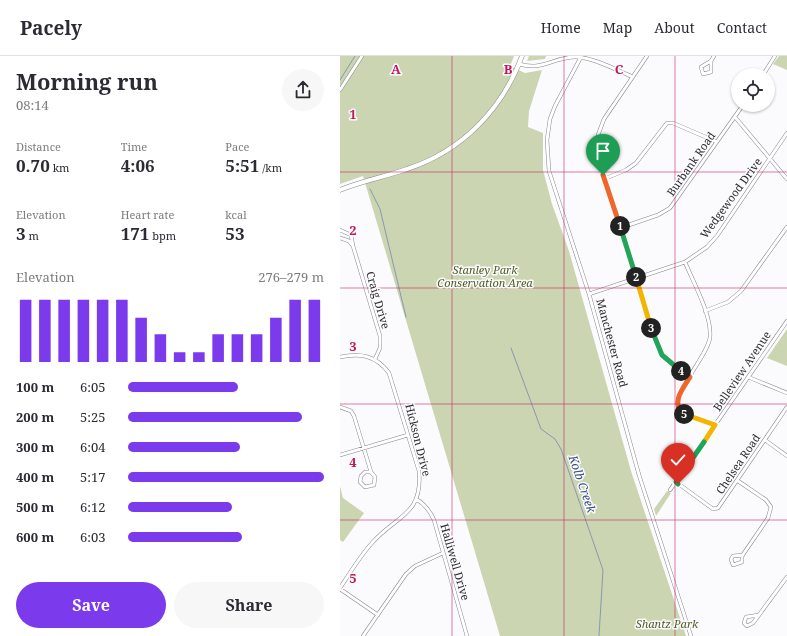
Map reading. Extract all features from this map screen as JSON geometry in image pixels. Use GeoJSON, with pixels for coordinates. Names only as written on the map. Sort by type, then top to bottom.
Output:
{"type":"FeatureCollection","features":[{"type":"Feature","properties":{"kind":"main road"},"geometry":{"type":"LineString","coordinates":[[340,190],[427,162],[461,142],[482,122],[498,102],[522,56]]}},
{"type":"Feature","properties":{"kind":"street"},"geometry":{"type":"LineString","coordinates":[[340,90],[362,56]]}},
{"type":"Feature","properties":{"kind":"street"},"geometry":{"type":"LineString","coordinates":[[647,56],[604,119],[598,135],[597,155],[659,349],[672,365],[690,377]]}},
{"type":"Feature","properties":{"kind":"street"},"geometry":{"type":"LineString","coordinates":[[711,61],[701,67],[703,74],[710,72],[711,61],[714,56]]}},
{"type":"Feature","properties":{"kind":"street"},"geometry":{"type":"LineString","coordinates":[[767,68],[775,56]]}},
{"type":"Feature","properties":{"kind":"street"},"geometry":{"type":"LineString","coordinates":[[519,64],[536,67],[566,58],[581,57],[633,77]]}},
{"type":"Feature","properties":{"kind":"street","name":"Manchester Road"},"geometry":{"type":"LineString","coordinates":[[581,57],[554,106],[550,119],[547,140],[547,157],[555,191],[589,294],[639,475],[691,636]]}},
{"type":"Feature","properties":{"kind":"street","name":"Burbank Road"},"geometry":{"type":"LineString","coordinates":[[620,228],[658,215],[670,208],[738,112]]}},
{"type":"Feature","properties":{"kind":"street"},"geometry":{"type":"LineString","coordinates":[[734,117],[787,179]]}},
{"type":"Feature","properties":{"kind":"street"},"geometry":{"type":"LineString","coordinates":[[604,179],[626,170],[636,163],[667,123],[673,123],[717,142]]}},
{"type":"Feature","properties":{"kind":"street","name":"Wedgewood Drive"},"geometry":{"type":"LineString","coordinates":[[589,294],[685,262],[707,247],[717,236],[787,133]]}},
{"type":"Feature","properties":{"kind":"street"},"geometry":{"type":"LineString","coordinates":[[705,311],[728,302],[741,292],[787,227]]}},
{"type":"Feature","properties":{"kind":"street","name":"Craig Drive"},"geometry":{"type":"LineString","coordinates":[[340,230],[351,235],[380,336],[380,348],[375,359]]}},
{"type":"Feature","properties":{"kind":"street"},"geometry":{"type":"LineString","coordinates":[[340,238],[349,241],[353,246]]}},
{"type":"Feature","properties":{"kind":"street"},"geometry":{"type":"LineString","coordinates":[[685,262],[710,326],[710,339],[704,354],[678,398],[678,409],[684,414],[715,425]]}},
{"type":"Feature","properties":{"kind":"street","name":"Belleview Avenue"},"geometry":{"type":"LineString","coordinates":[[670,490],[787,321]]}},
{"type":"Feature","properties":{"kind":"street"},"geometry":{"type":"LineString","coordinates":[[340,358],[360,354],[375,359]]}},
{"type":"Feature","properties":{"kind":"street","name":"Hickson Drive"},"geometry":{"type":"LineString","coordinates":[[340,588],[373,541],[404,516],[416,499],[419,489],[419,471],[391,378],[383,364],[375,359]]}},
{"type":"Feature","properties":{"kind":"street"},"geometry":{"type":"LineString","coordinates":[[748,377],[787,393]]}},
{"type":"Feature","properties":{"kind":"street"},"geometry":{"type":"LineString","coordinates":[[340,407],[350,411],[354,416],[371,472],[375,476],[375,482],[371,487],[365,487],[360,482],[361,476],[365,472],[371,472]]}},
{"type":"Feature","properties":{"kind":"street","name":"Chelsea Road"},"geometry":{"type":"LineString","coordinates":[[676,482],[715,509],[720,506],[787,407]]}},
{"type":"Feature","properties":{"kind":"street"},"geometry":{"type":"LineString","coordinates":[[340,455],[408,435]]}},
{"type":"Feature","properties":{"kind":"street"},"geometry":{"type":"LineString","coordinates":[[765,440],[787,456]]}},
{"type":"Feature","properties":{"kind":"street"},"geometry":{"type":"LineString","coordinates":[[738,481],[766,500],[771,507],[768,518],[742,555]]}},
{"type":"Feature","properties":{"kind":"street","name":"Halliwell Drive"},"geometry":{"type":"LineString","coordinates":[[416,499],[423,503],[430,512],[467,636]]}},
{"type":"Feature","properties":{"kind":"street"},"geometry":{"type":"LineString","coordinates":[[363,636],[406,574],[414,566],[443,553]]}},
{"type":"Feature","properties":{"kind":"street"},"geometry":{"type":"LineString","coordinates":[[759,615],[746,617],[743,619],[744,622],[747,626],[750,626],[759,615],[787,576]]}},
{"type":"Feature","properties":{"kind":"street"},"geometry":{"type":"LineString","coordinates":[[340,588],[378,615]]}},
{"type":"Feature","properties":{"kind":"green space","name":"Stanley Park Conservation Area"},"geometry":{"type":"Polygon","coordinates":[[[340,56],[514,56],[510,66],[525,73],[542,70],[529,111],[528,127],[543,133],[543,170],[552,204],[569,251],[631,471],[686,636],[500,636],[363,176],[340,184],[340,56]]]}},
{"type":"Feature","properties":{"kind":"green space"},"geometry":{"type":"Polygon","coordinates":[[[529,56],[546,56],[545,59],[527,61],[529,56]]]}},
{"type":"Feature","properties":{"kind":"green space"},"geometry":{"type":"Polygon","coordinates":[[[779,56],[787,56],[787,70],[773,64],[779,56]]]}},
{"type":"Feature","properties":{"kind":"green space"},"geometry":{"type":"Polygon","coordinates":[[[787,329],[787,366],[767,358],[787,329]]]}},
{"type":"Feature","properties":{"kind":"green space"},"geometry":{"type":"Polygon","coordinates":[[[340,486],[343,498],[364,513],[343,542],[340,540],[340,486]]]}},
{"type":"Feature","properties":{"kind":"green space"},"geometry":{"type":"Polygon","coordinates":[[[667,491],[671,493],[656,516],[654,509],[667,491]]]}},
{"type":"Feature","properties":{"kind":"waterway"},"geometry":{"type":"LineString","coordinates":[[340,80],[355,56]]}},
{"type":"Feature","properties":{"kind":"waterway"},"geometry":{"type":"LineString","coordinates":[[370,189],[380,209],[406,317]]}},
{"type":"Feature","properties":{"kind":"waterway","name":"Kolb Creek"},"geometry":{"type":"LineString","coordinates":[[511,348],[541,429],[555,439],[561,449],[603,570],[599,636]]}},
{"type":"Feature","properties":{"kind":"route"},"geometry":{"type":"LineString","coordinates":[[603,175],[635,273],[655,341],[662,355],[672,365],[690,377],[678,398],[678,409],[684,414],[715,425],[676,482],[678,484]]}},
{"type":"Feature","properties":{"kind":"park label","name":"Shantz Park"},"geometry":{"type":"Point","coordinates":[667,624]}}]}
